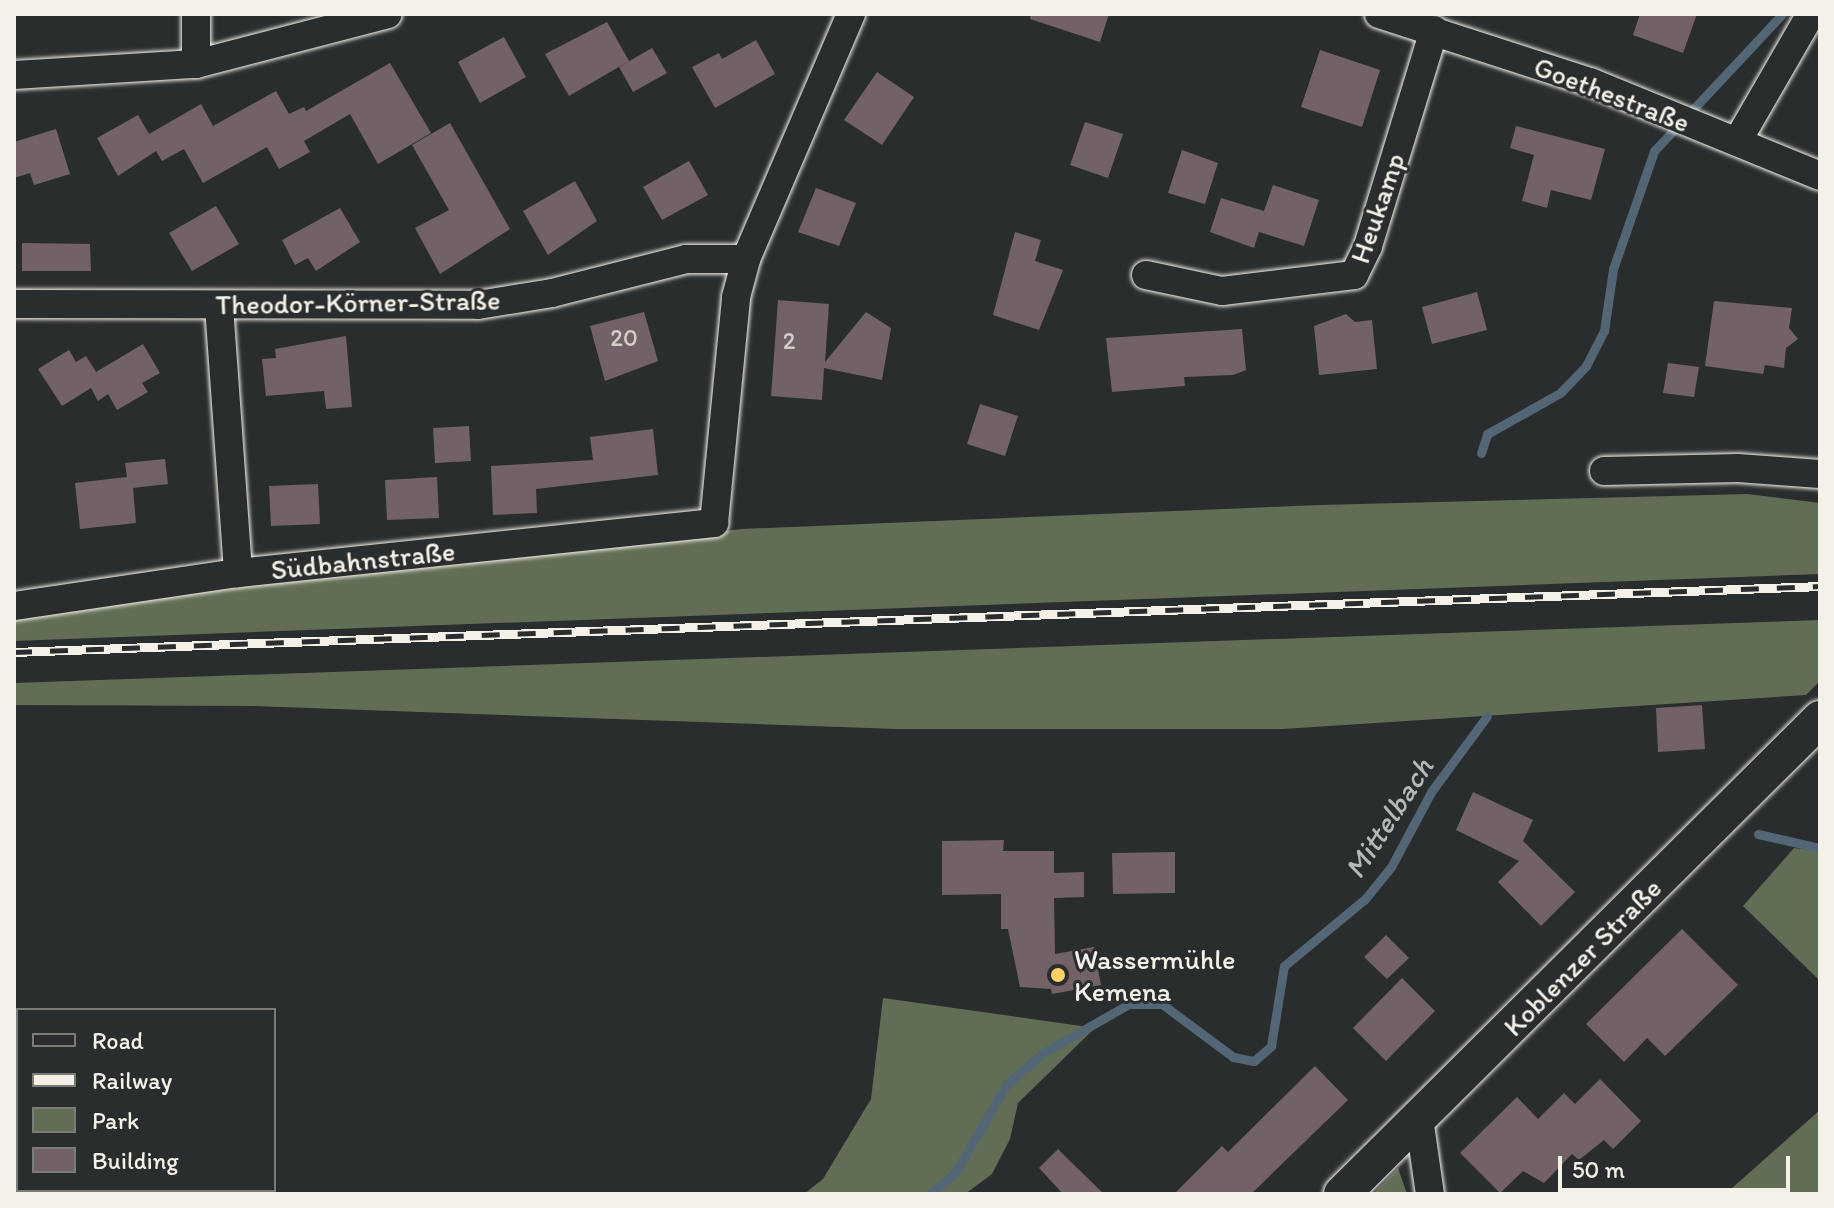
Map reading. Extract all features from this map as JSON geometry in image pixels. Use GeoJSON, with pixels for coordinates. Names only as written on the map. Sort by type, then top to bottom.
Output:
{"type":"FeatureCollection","features":[{"type":"Feature","properties":{"kind":"street"},"geometry":{"type":"LineString","coordinates":[[196,14],[196,64]]}},
{"type":"Feature","properties":{"kind":"street"},"geometry":{"type":"LineString","coordinates":[[14,75],[196,64],[349,19],[388,14]]}},
{"type":"Feature","properties":{"kind":"street"},"geometry":{"type":"LineString","coordinates":[[1737,142],[1811,14]]}},
{"type":"Feature","properties":{"kind":"street"},"geometry":{"type":"LineString","coordinates":[[746,259],[847,15]]}},
{"type":"Feature","properties":{"kind":"street","name":"Goethestraße"},"geometry":{"type":"LineString","coordinates":[[1394,16],[1701,127],[1820,176]]}},
{"type":"Feature","properties":{"kind":"street","name":"Heukamp"},"geometry":{"type":"LineString","coordinates":[[1146,275],[1222,291],[1354,275],[1368,246],[1434,30]]}},
{"type":"Feature","properties":{"kind":"street","name":"Theodor-Körner-Straße"},"geometry":{"type":"LineString","coordinates":[[14,304],[478,305],[552,293],[686,259],[746,259]]}},
{"type":"Feature","properties":{"kind":"street","name":"Südbahnstraße"},"geometry":{"type":"LineString","coordinates":[[14,606],[238,573],[714,523],[736,297],[746,259]]}},
{"type":"Feature","properties":{"kind":"street"},"geometry":{"type":"LineString","coordinates":[[219,306],[238,573]]}},
{"type":"Feature","properties":{"kind":"street"},"geometry":{"type":"LineString","coordinates":[[1604,471],[1738,468],[1820,474]]}},
{"type":"Feature","properties":{"kind":"street","name":"Koblenzer Straße"},"geometry":{"type":"LineString","coordinates":[[1342,1194],[1820,719]]}},
{"type":"Feature","properties":{"kind":"street"},"geometry":{"type":"LineString","coordinates":[[1419,1118],[1430,1194]]}},
{"type":"Feature","properties":{"kind":"green space"},"geometry":{"type":"Polygon","coordinates":[[[1747,494],[1820,503],[1820,574],[14,641],[14,617],[262,579],[742,529],[1320,505],[1747,494]]]}},
{"type":"Feature","properties":{"kind":"green space"},"geometry":{"type":"Polygon","coordinates":[[[1820,620],[1820,681],[1806,695],[1283,729],[897,729],[252,706],[14,705],[14,683],[1820,620]]]}},
{"type":"Feature","properties":{"kind":"green space"},"geometry":{"type":"Polygon","coordinates":[[[1794,848],[1820,851],[1820,981],[1743,906],[1794,848]]]}},
{"type":"Feature","properties":{"kind":"green space"},"geometry":{"type":"Polygon","coordinates":[[[883,998],[1095,1028],[1018,1103],[1010,1139],[992,1174],[965,1194],[804,1194],[823,1179],[871,1099],[883,998]]]}},
{"type":"Feature","properties":{"kind":"green space"},"geometry":{"type":"Polygon","coordinates":[[[1820,1110],[1820,1194],[1726,1194],[1732,1188],[1820,1110]]]}},
{"type":"Feature","properties":{"kind":"green space"},"geometry":{"type":"Polygon","coordinates":[[[1398,1168],[1407,1194],[1373,1194],[1398,1168]]]}},
{"type":"Feature","properties":{"kind":"building"},"geometry":{"type":"Polygon","coordinates":[[[1031,14],[1109,14],[1100,42],[1030,19],[1031,14]]]}},
{"type":"Feature","properties":{"kind":"building"},"geometry":{"type":"Polygon","coordinates":[[[1640,14],[1697,14],[1683,53],[1633,35],[1640,14]]]}},
{"type":"Feature","properties":{"kind":"building"},"geometry":{"type":"Polygon","coordinates":[[[607,22],[629,61],[569,96],[545,54],[607,22]]]}},
{"type":"Feature","properties":{"kind":"building"},"geometry":{"type":"Polygon","coordinates":[[[504,37],[526,77],[480,103],[458,62],[504,37]]]}},
{"type":"Feature","properties":{"kind":"building"},"geometry":{"type":"Polygon","coordinates":[[[756,40],[775,74],[715,108],[692,67],[719,53],[722,59],[756,40]]]}},
{"type":"Feature","properties":{"kind":"building"},"geometry":{"type":"Polygon","coordinates":[[[652,48],[667,73],[633,92],[619,67],[652,48]]]}},
{"type":"Feature","properties":{"kind":"building"},"geometry":{"type":"Polygon","coordinates":[[[1320,50],[1380,70],[1362,127],[1301,107],[1320,50]]]}},
{"type":"Feature","properties":{"kind":"building"},"geometry":{"type":"Polygon","coordinates":[[[390,63],[431,133],[378,164],[350,114],[304,141],[310,152],[279,169],[267,147],[203,183],[184,149],[162,161],[156,151],[118,176],[97,138],[138,115],[149,134],[201,104],[213,126],[276,91],[289,114],[304,107],[306,111],[390,63]]]}},
{"type":"Feature","properties":{"kind":"building"},"geometry":{"type":"Polygon","coordinates":[[[877,72],[914,97],[882,145],[844,120],[877,72]]]}},
{"type":"Feature","properties":{"kind":"building"},"geometry":{"type":"Polygon","coordinates":[[[1085,122],[1123,134],[1108,178],[1070,165],[1085,122]]]}},
{"type":"Feature","properties":{"kind":"building"},"geometry":{"type":"Polygon","coordinates":[[[450,123],[510,229],[440,274],[415,228],[449,210],[412,145],[450,123]]]}},
{"type":"Feature","properties":{"kind":"building"},"geometry":{"type":"Polygon","coordinates":[[[1516,126],[1605,149],[1591,200],[1551,190],[1547,208],[1522,201],[1534,155],[1510,148],[1516,126]]]}},
{"type":"Feature","properties":{"kind":"building"},"geometry":{"type":"Polygon","coordinates":[[[56,129],[70,174],[34,185],[30,173],[14,178],[14,142],[56,129]]]}},
{"type":"Feature","properties":{"kind":"building"},"geometry":{"type":"Polygon","coordinates":[[[1182,150],[1218,163],[1205,204],[1168,193],[1182,150]]]}},
{"type":"Feature","properties":{"kind":"building"},"geometry":{"type":"Polygon","coordinates":[[[689,161],[708,195],[662,220],[643,187],[689,161]]]}},
{"type":"Feature","properties":{"kind":"building"},"geometry":{"type":"Polygon","coordinates":[[[575,181],[597,221],[548,255],[523,211],[575,181]]]}},
{"type":"Feature","properties":{"kind":"building"},"geometry":{"type":"Polygon","coordinates":[[[1273,185],[1319,200],[1304,246],[1259,232],[1254,248],[1210,232],[1221,198],[1264,211],[1273,185]]]}},
{"type":"Feature","properties":{"kind":"building"},"geometry":{"type":"Polygon","coordinates":[[[816,188],[856,203],[839,246],[798,232],[816,188]]]}},
{"type":"Feature","properties":{"kind":"building"},"geometry":{"type":"Polygon","coordinates":[[[216,206],[239,244],[192,271],[169,233],[216,206]]]}},
{"type":"Feature","properties":{"kind":"building"},"geometry":{"type":"Polygon","coordinates":[[[340,208],[360,242],[316,271],[308,258],[295,265],[282,240],[340,208]]]}},
{"type":"Feature","properties":{"kind":"building"},"geometry":{"type":"Polygon","coordinates":[[[1015,232],[1041,240],[1035,261],[1063,270],[1039,330],[993,315],[1015,232]]]}},
{"type":"Feature","properties":{"kind":"building"},"geometry":{"type":"Polygon","coordinates":[[[22,243],[90,244],[91,271],[22,271],[22,243]]]}},
{"type":"Feature","properties":{"kind":"building"},"geometry":{"type":"Polygon","coordinates":[[[1477,292],[1487,330],[1432,344],[1422,307],[1477,292]]]}},
{"type":"Feature","properties":{"kind":"building"},"geometry":{"type":"Polygon","coordinates":[[[778,300],[829,304],[825,362],[866,312],[891,328],[882,380],[824,368],[822,400],[771,396],[778,300]]]}},
{"type":"Feature","properties":{"kind":"building"},"geometry":{"type":"Polygon","coordinates":[[[1714,301],[1792,308],[1789,328],[1798,339],[1786,348],[1784,368],[1765,365],[1763,374],[1705,366],[1714,301]]]}},
{"type":"Feature","properties":{"kind":"building"},"geometry":{"type":"Polygon","coordinates":[[[644,312],[658,361],[605,381],[590,326],[644,312]]]}},
{"type":"Feature","properties":{"kind":"building"},"geometry":{"type":"Polygon","coordinates":[[[1346,314],[1355,322],[1372,320],[1377,369],[1319,375],[1314,326],[1346,314]]]}},
{"type":"Feature","properties":{"kind":"building"},"geometry":{"type":"Polygon","coordinates":[[[1242,329],[1246,370],[1233,375],[1184,377],[1185,386],[1112,392],[1106,338],[1242,329]]]}},
{"type":"Feature","properties":{"kind":"building"},"geometry":{"type":"Polygon","coordinates":[[[346,336],[352,407],[326,409],[324,391],[266,396],[262,359],[276,358],[275,349],[346,336]]]}},
{"type":"Feature","properties":{"kind":"building"},"geometry":{"type":"Polygon","coordinates":[[[143,344],[160,373],[142,383],[148,392],[117,410],[108,394],[98,401],[91,388],[62,406],[38,369],[69,350],[76,362],[86,356],[96,372],[143,344]]]}},
{"type":"Feature","properties":{"kind":"building"},"geometry":{"type":"Polygon","coordinates":[[[1668,363],[1699,367],[1694,397],[1663,393],[1668,363]]]}},
{"type":"Feature","properties":{"kind":"building"},"geometry":{"type":"Polygon","coordinates":[[[980,404],[1018,416],[1005,456],[967,444],[980,404]]]}},
{"type":"Feature","properties":{"kind":"building"},"geometry":{"type":"Polygon","coordinates":[[[469,426],[471,461],[435,463],[433,428],[469,426]]]}},
{"type":"Feature","properties":{"kind":"building"},"geometry":{"type":"Polygon","coordinates":[[[653,429],[658,475],[536,489],[537,513],[493,515],[491,466],[593,460],[590,437],[653,429]]]}},
{"type":"Feature","properties":{"kind":"building"},"geometry":{"type":"Polygon","coordinates":[[[165,459],[168,484],[133,488],[136,523],[80,529],[75,483],[127,477],[125,463],[165,459]]]}},
{"type":"Feature","properties":{"kind":"building"},"geometry":{"type":"Polygon","coordinates":[[[437,477],[439,518],[387,520],[385,480],[437,477]]]}},
{"type":"Feature","properties":{"kind":"building"},"geometry":{"type":"Polygon","coordinates":[[[318,484],[320,524],[271,526],[269,486],[318,484]]]}},
{"type":"Feature","properties":{"kind":"building"},"geometry":{"type":"Polygon","coordinates":[[[1702,705],[1705,749],[1658,752],[1656,708],[1702,705]]]}},
{"type":"Feature","properties":{"kind":"building"},"geometry":{"type":"Polygon","coordinates":[[[1473,792],[1533,820],[1523,841],[1575,892],[1541,926],[1498,882],[1519,861],[1456,830],[1473,792]]]}},
{"type":"Feature","properties":{"kind":"building"},"geometry":{"type":"Polygon","coordinates":[[[1004,840],[1003,851],[1054,851],[1054,873],[1084,872],[1084,897],[1054,898],[1055,954],[1094,947],[1101,985],[1052,994],[1051,989],[1020,987],[1008,929],[1001,929],[1001,894],[942,895],[942,841],[1004,840]]]}},
{"type":"Feature","properties":{"kind":"building"},"geometry":{"type":"Polygon","coordinates":[[[1175,852],[1175,893],[1113,894],[1112,853],[1175,852]]]}},
{"type":"Feature","properties":{"kind":"building"},"geometry":{"type":"Polygon","coordinates":[[[1682,929],[1738,985],[1665,1056],[1647,1038],[1624,1062],[1586,1024],[1682,929]]]}},
{"type":"Feature","properties":{"kind":"building"},"geometry":{"type":"Polygon","coordinates":[[[1386,935],[1409,958],[1387,979],[1364,957],[1386,935]]]}},
{"type":"Feature","properties":{"kind":"building"},"geometry":{"type":"Polygon","coordinates":[[[1402,978],[1435,1011],[1386,1061],[1353,1028],[1402,978]]]}},
{"type":"Feature","properties":{"kind":"building"},"geometry":{"type":"Polygon","coordinates":[[[1315,1066],[1348,1100],[1251,1194],[1174,1194],[1222,1146],[1228,1152],[1315,1066]]]}},
{"type":"Feature","properties":{"kind":"building"},"geometry":{"type":"Polygon","coordinates":[[[1600,1079],[1641,1121],[1613,1149],[1604,1140],[1579,1160],[1572,1154],[1544,1183],[1523,1171],[1500,1193],[1460,1153],[1517,1097],[1538,1119],[1564,1093],[1575,1104],[1600,1079]]]}},
{"type":"Feature","properties":{"kind":"building"},"geometry":{"type":"Polygon","coordinates":[[[1058,1149],[1104,1194],[1063,1194],[1039,1168],[1058,1149]]]}},
{"type":"Feature","properties":{"kind":"waterway","name":"Mittelbach"},"geometry":{"type":"LineString","coordinates":[[1481,453],[1487,434],[1560,393],[1586,366],[1604,331],[1613,269],[1654,151],[1782,14]]}},
{"type":"Feature","properties":{"kind":"waterway","name":"Mittelbach"},"geometry":{"type":"LineString","coordinates":[[930,1194],[955,1173],[1006,1085],[1043,1053],[1129,1004],[1162,1004],[1233,1057],[1254,1061],[1271,1046],[1284,966],[1365,899],[1391,867],[1431,792],[1487,716]]}},
{"type":"Feature","properties":{"kind":"waterway"},"geometry":{"type":"LineString","coordinates":[[1758,834],[1820,848]]}},
{"type":"Feature","properties":{"kind":"railway"},"geometry":{"type":"LineString","coordinates":[[14,652],[1820,586]]}},
{"type":"Feature","properties":{"kind":"place","name":"Wassermühle Kemena"},"geometry":{"type":"Point","coordinates":[1058,975]}}]}
